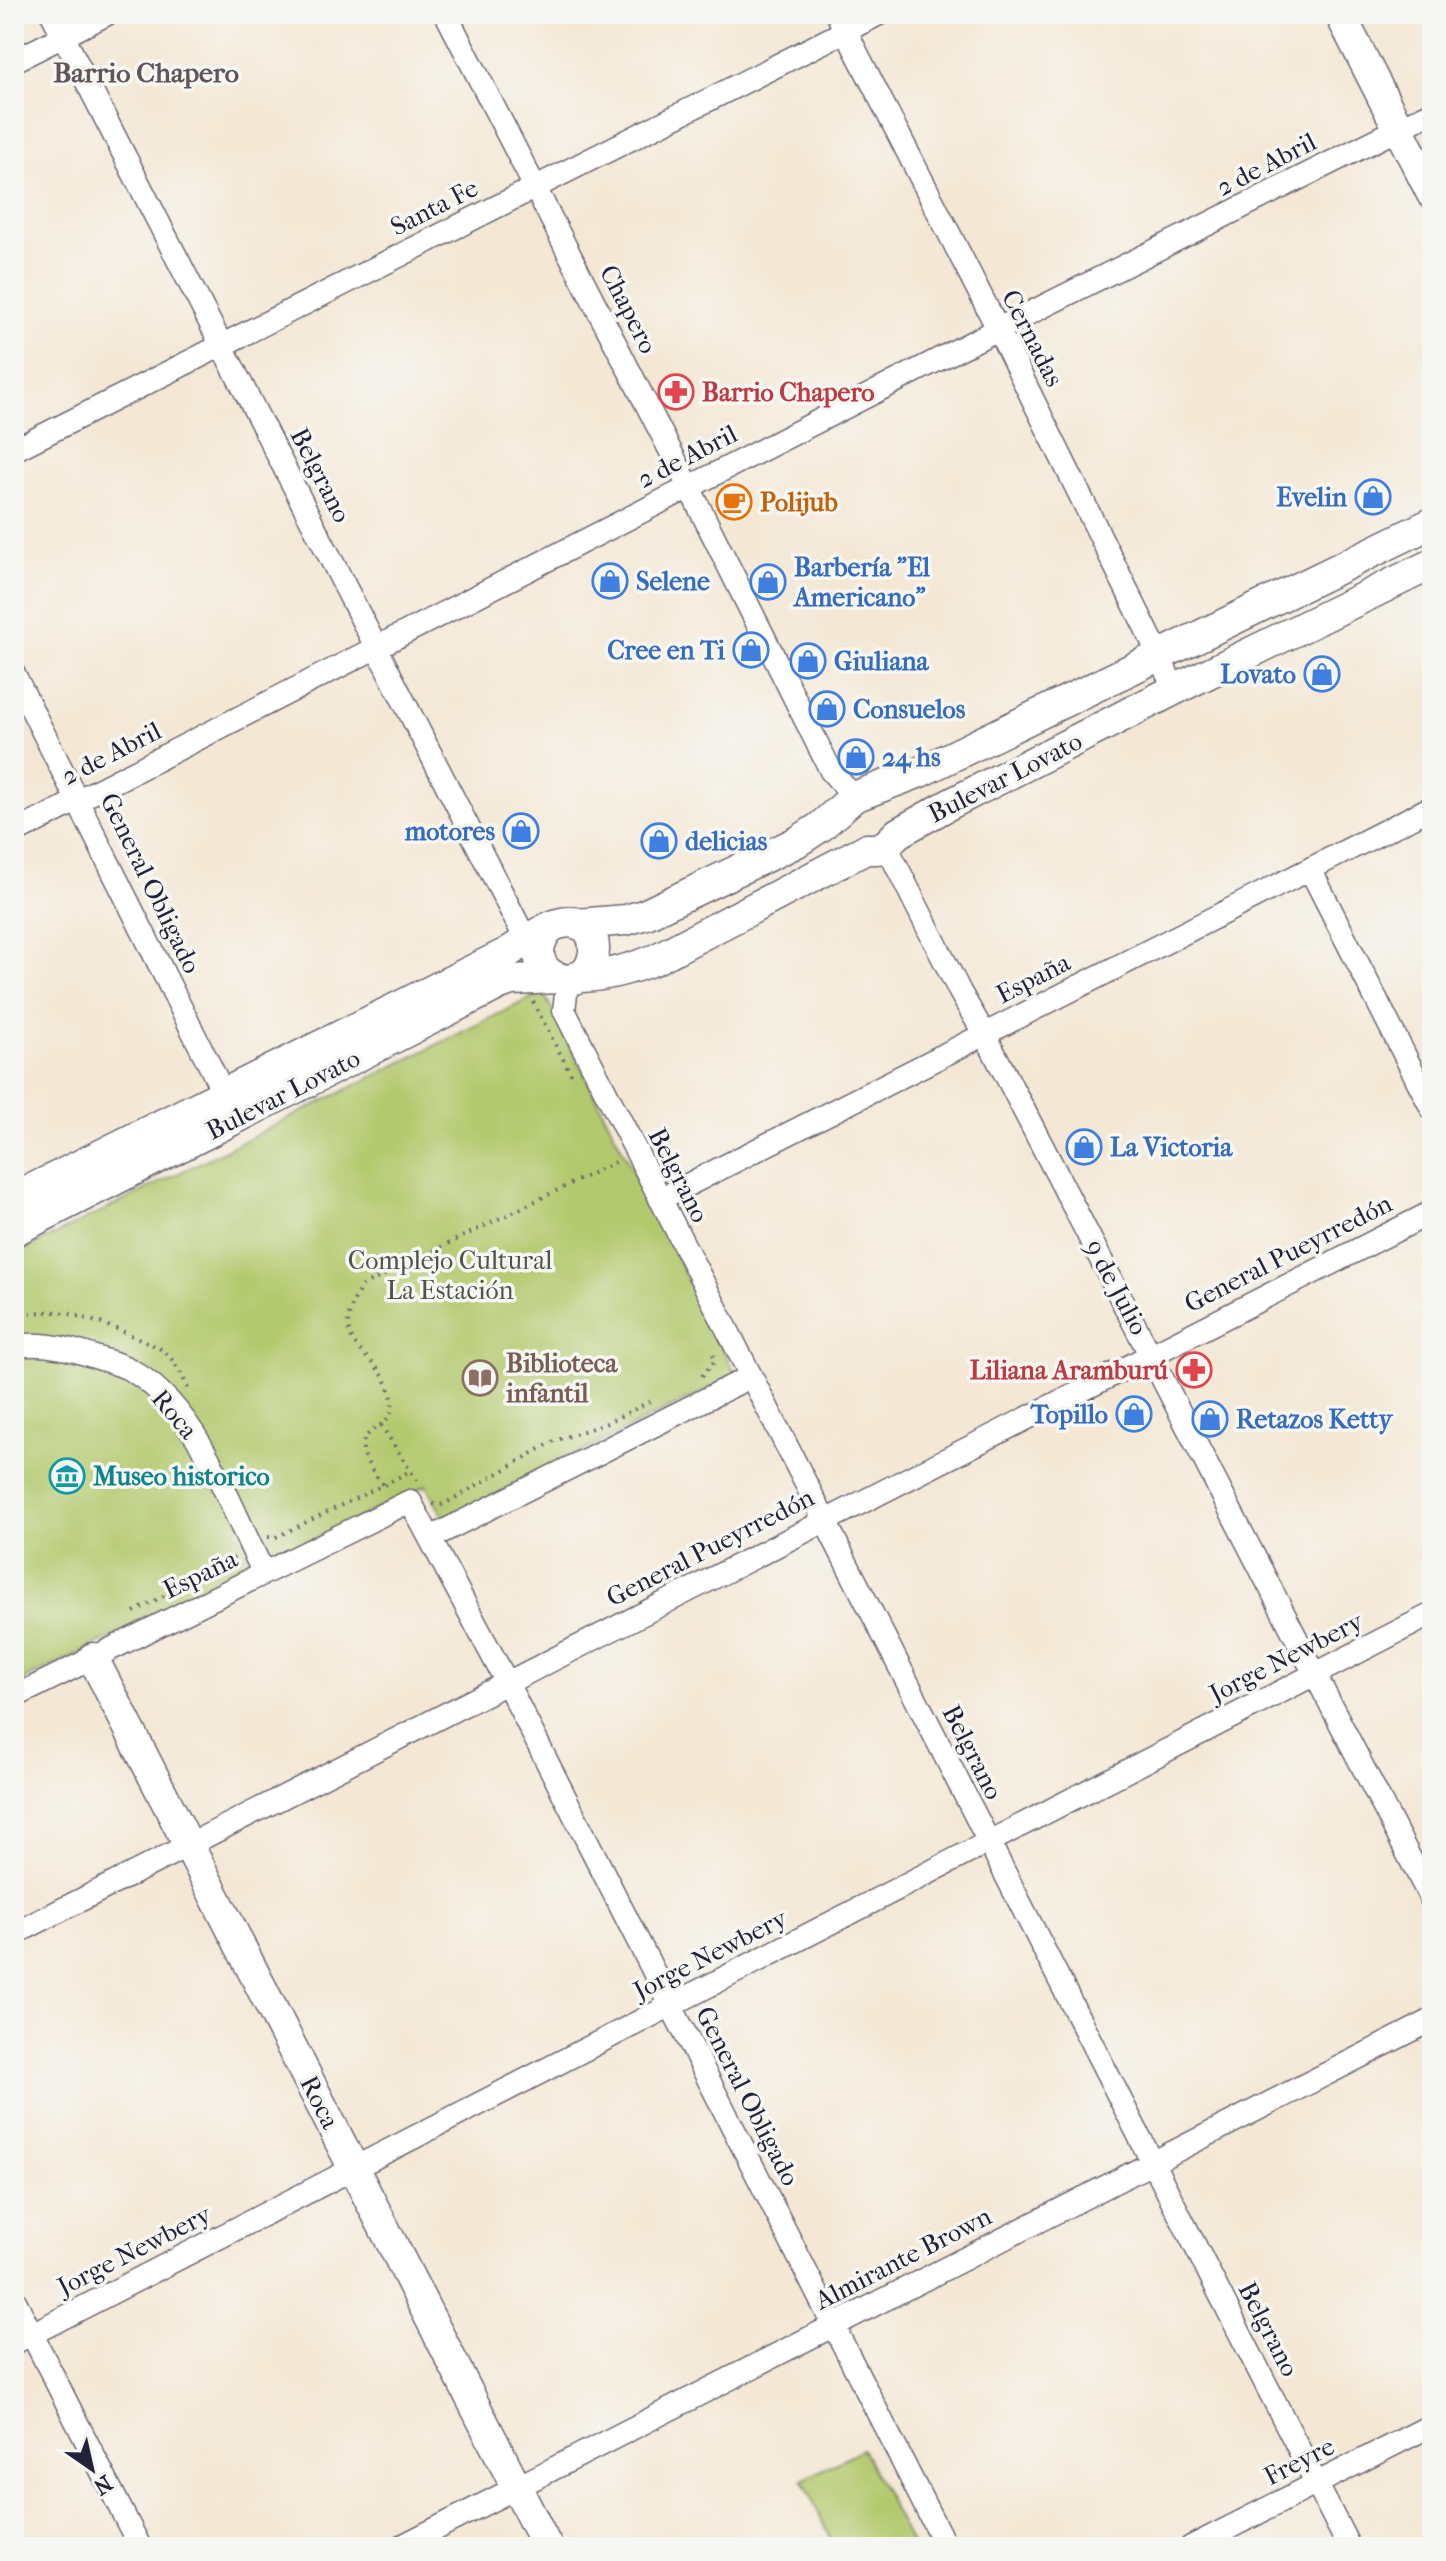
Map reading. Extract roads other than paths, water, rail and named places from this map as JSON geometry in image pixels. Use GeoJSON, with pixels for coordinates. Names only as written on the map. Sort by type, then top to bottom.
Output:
{"type":"FeatureCollection","features":[{"type":"Feature","properties":{"kind":"main road"},"geometry":{"type":"LineString","coordinates":[[1340,14],[1432,194]]}},
{"type":"Feature","properties":{"kind":"main road","name":"Bulevar Lovato"},"geometry":{"type":"LineString","coordinates":[[14,1198],[230,1106],[511,980],[626,920],[646,914],[797,842],[858,798],[920,772],[1432,523]]}},
{"type":"Feature","properties":{"kind":"main road","name":"Bulevar Lovato"},"geometry":{"type":"LineString","coordinates":[[14,1231],[230,1106],[557,956],[608,974],[656,959],[1174,690],[1432,564]]}},
{"type":"Feature","properties":{"kind":"main road","name":"9 de Julio"},"geometry":{"type":"LineString","coordinates":[[882,793],[896,805],[900,823],[883,842],[850,840],[845,832],[842,822],[858,798],[882,793]]}},
{"type":"Feature","properties":{"kind":"main road","name":"Roca"},"geometry":{"type":"LineString","coordinates":[[93,1658],[547,2547]]}},
{"type":"Feature","properties":{"kind":"street","name":"Belgrano"},"geometry":{"type":"LineString","coordinates":[[52,14],[378,647],[557,956],[564,1010],[1349,2547]]}},
{"type":"Feature","properties":{"kind":"street"},"geometry":{"type":"LineString","coordinates":[[14,61],[107,14]]}},
{"type":"Feature","properties":{"kind":"street","name":"Chapero"},"geometry":{"type":"LineString","coordinates":[[446,14],[831,771],[858,798]]}},
{"type":"Feature","properties":{"kind":"street","name":"Santa Fe"},"geometry":{"type":"LineString","coordinates":[[14,450],[536,187],[841,22],[879,14]]}},
{"type":"Feature","properties":{"kind":"street","name":"Cernadas"},"geometry":{"type":"LineString","coordinates":[[841,22],[998,329],[1174,690]]}},
{"type":"Feature","properties":{"kind":"street","name":"2 de Abril"},"geometry":{"type":"LineString","coordinates":[[14,833],[998,329],[1432,112]]}},
{"type":"Feature","properties":{"kind":"street","name":"General Obligado"},"geometry":{"type":"LineString","coordinates":[[14,674],[230,1106]]}},
{"type":"Feature","properties":{"kind":"street","name":"España"},"geometry":{"type":"LineString","coordinates":[[660,1199],[1432,807]]}},
{"type":"Feature","properties":{"kind":"street","name":"9 de Julio"},"geometry":{"type":"LineString","coordinates":[[883,842],[1151,1353],[1432,1901]]}},
{"type":"Feature","properties":{"kind":"street"},"geometry":{"type":"LineString","coordinates":[[1310,869],[1432,1109]]}},
{"type":"Feature","properties":{"kind":"street","name":"General Pueyrredón"},"geometry":{"type":"LineString","coordinates":[[14,1934],[1432,1212]]}},
{"type":"Feature","properties":{"kind":"street","name":"Roca"},"geometry":{"type":"LineString","coordinates":[[14,1347],[67,1347],[125,1367],[146,1380],[177,1410],[197,1437],[264,1573]]}},
{"type":"Feature","properties":{"kind":"street"},"geometry":{"type":"LineString","coordinates":[[430,1538],[750,1377]]}},
{"type":"Feature","properties":{"kind":"street","name":"General Obligado"},"geometry":{"type":"LineString","coordinates":[[423,1499],[430,1538],[506,1681],[946,2547]]}},
{"type":"Feature","properties":{"kind":"street","name":"España"},"geometry":{"type":"LineString","coordinates":[[14,1697],[264,1573],[423,1499]]}},
{"type":"Feature","properties":{"kind":"street","name":"Jorge Newbery"},"geometry":{"type":"LineString","coordinates":[[23,2339],[1432,1614]]}},
{"type":"Feature","properties":{"kind":"street","name":"Almirante Brown"},"geometry":{"type":"LineString","coordinates":[[400,2547],[1432,2020]]}},
{"type":"Feature","properties":{"kind":"street"},"geometry":{"type":"LineString","coordinates":[[14,2299],[23,2339],[140,2547]]}},
{"type":"Feature","properties":{"kind":"street","name":"Freyre"},"geometry":{"type":"LineString","coordinates":[[1191,2547],[1432,2425]]}},
{"type":"Feature","properties":{"kind":"place","name":"Barrio Chapero"},"geometry":{"type":"Point","coordinates":[676,392]}},
{"type":"Feature","properties":{"kind":"place","name":"Evelin"},"geometry":{"type":"Point","coordinates":[1373,497]}},
{"type":"Feature","properties":{"kind":"place","name":"Polijub"},"geometry":{"type":"Point","coordinates":[734,502]}},
{"type":"Feature","properties":{"kind":"place","name":"Selene"},"geometry":{"type":"Point","coordinates":[610,581]}},
{"type":"Feature","properties":{"kind":"place","name":"Barbería \"El Americano\""},"geometry":{"type":"Point","coordinates":[768,582]}},
{"type":"Feature","properties":{"kind":"place","name":"Cree en Ti"},"geometry":{"type":"Point","coordinates":[751,650]}},
{"type":"Feature","properties":{"kind":"place","name":"Giuliana"},"geometry":{"type":"Point","coordinates":[808,661]}},
{"type":"Feature","properties":{"kind":"place","name":"Lovato"},"geometry":{"type":"Point","coordinates":[1322,674]}},
{"type":"Feature","properties":{"kind":"place","name":"Consuelos"},"geometry":{"type":"Point","coordinates":[827,709]}},
{"type":"Feature","properties":{"kind":"place","name":"24 hs"},"geometry":{"type":"Point","coordinates":[856,757]}},
{"type":"Feature","properties":{"kind":"place","name":"motores"},"geometry":{"type":"Point","coordinates":[521,831]}},
{"type":"Feature","properties":{"kind":"place","name":"delicias"},"geometry":{"type":"Point","coordinates":[659,841]}},
{"type":"Feature","properties":{"kind":"place","name":"La Victoria"},"geometry":{"type":"Point","coordinates":[1084,1147]}},
{"type":"Feature","properties":{"kind":"place","name":"Liliana Aramburú"},"geometry":{"type":"Point","coordinates":[1194,1370]}},
{"type":"Feature","properties":{"kind":"place","name":"Biblioteca infantil"},"geometry":{"type":"Point","coordinates":[480,1378]}},
{"type":"Feature","properties":{"kind":"place","name":"Topillo"},"geometry":{"type":"Point","coordinates":[1134,1414]}},
{"type":"Feature","properties":{"kind":"place","name":"Retazos Ketty"},"geometry":{"type":"Point","coordinates":[1210,1419]}},
{"type":"Feature","properties":{"kind":"place","name":"Museo historico"},"geometry":{"type":"Point","coordinates":[67,1476]}},
{"type":"Feature","properties":{"kind":"district","name":"Barrio Chapero"},"geometry":{"type":"Point","coordinates":[146,72]}},
{"type":"Feature","properties":{"kind":"park label","name":"Complejo Cultural La Estación"},"geometry":{"type":"Point","coordinates":[450,1275]}}]}
